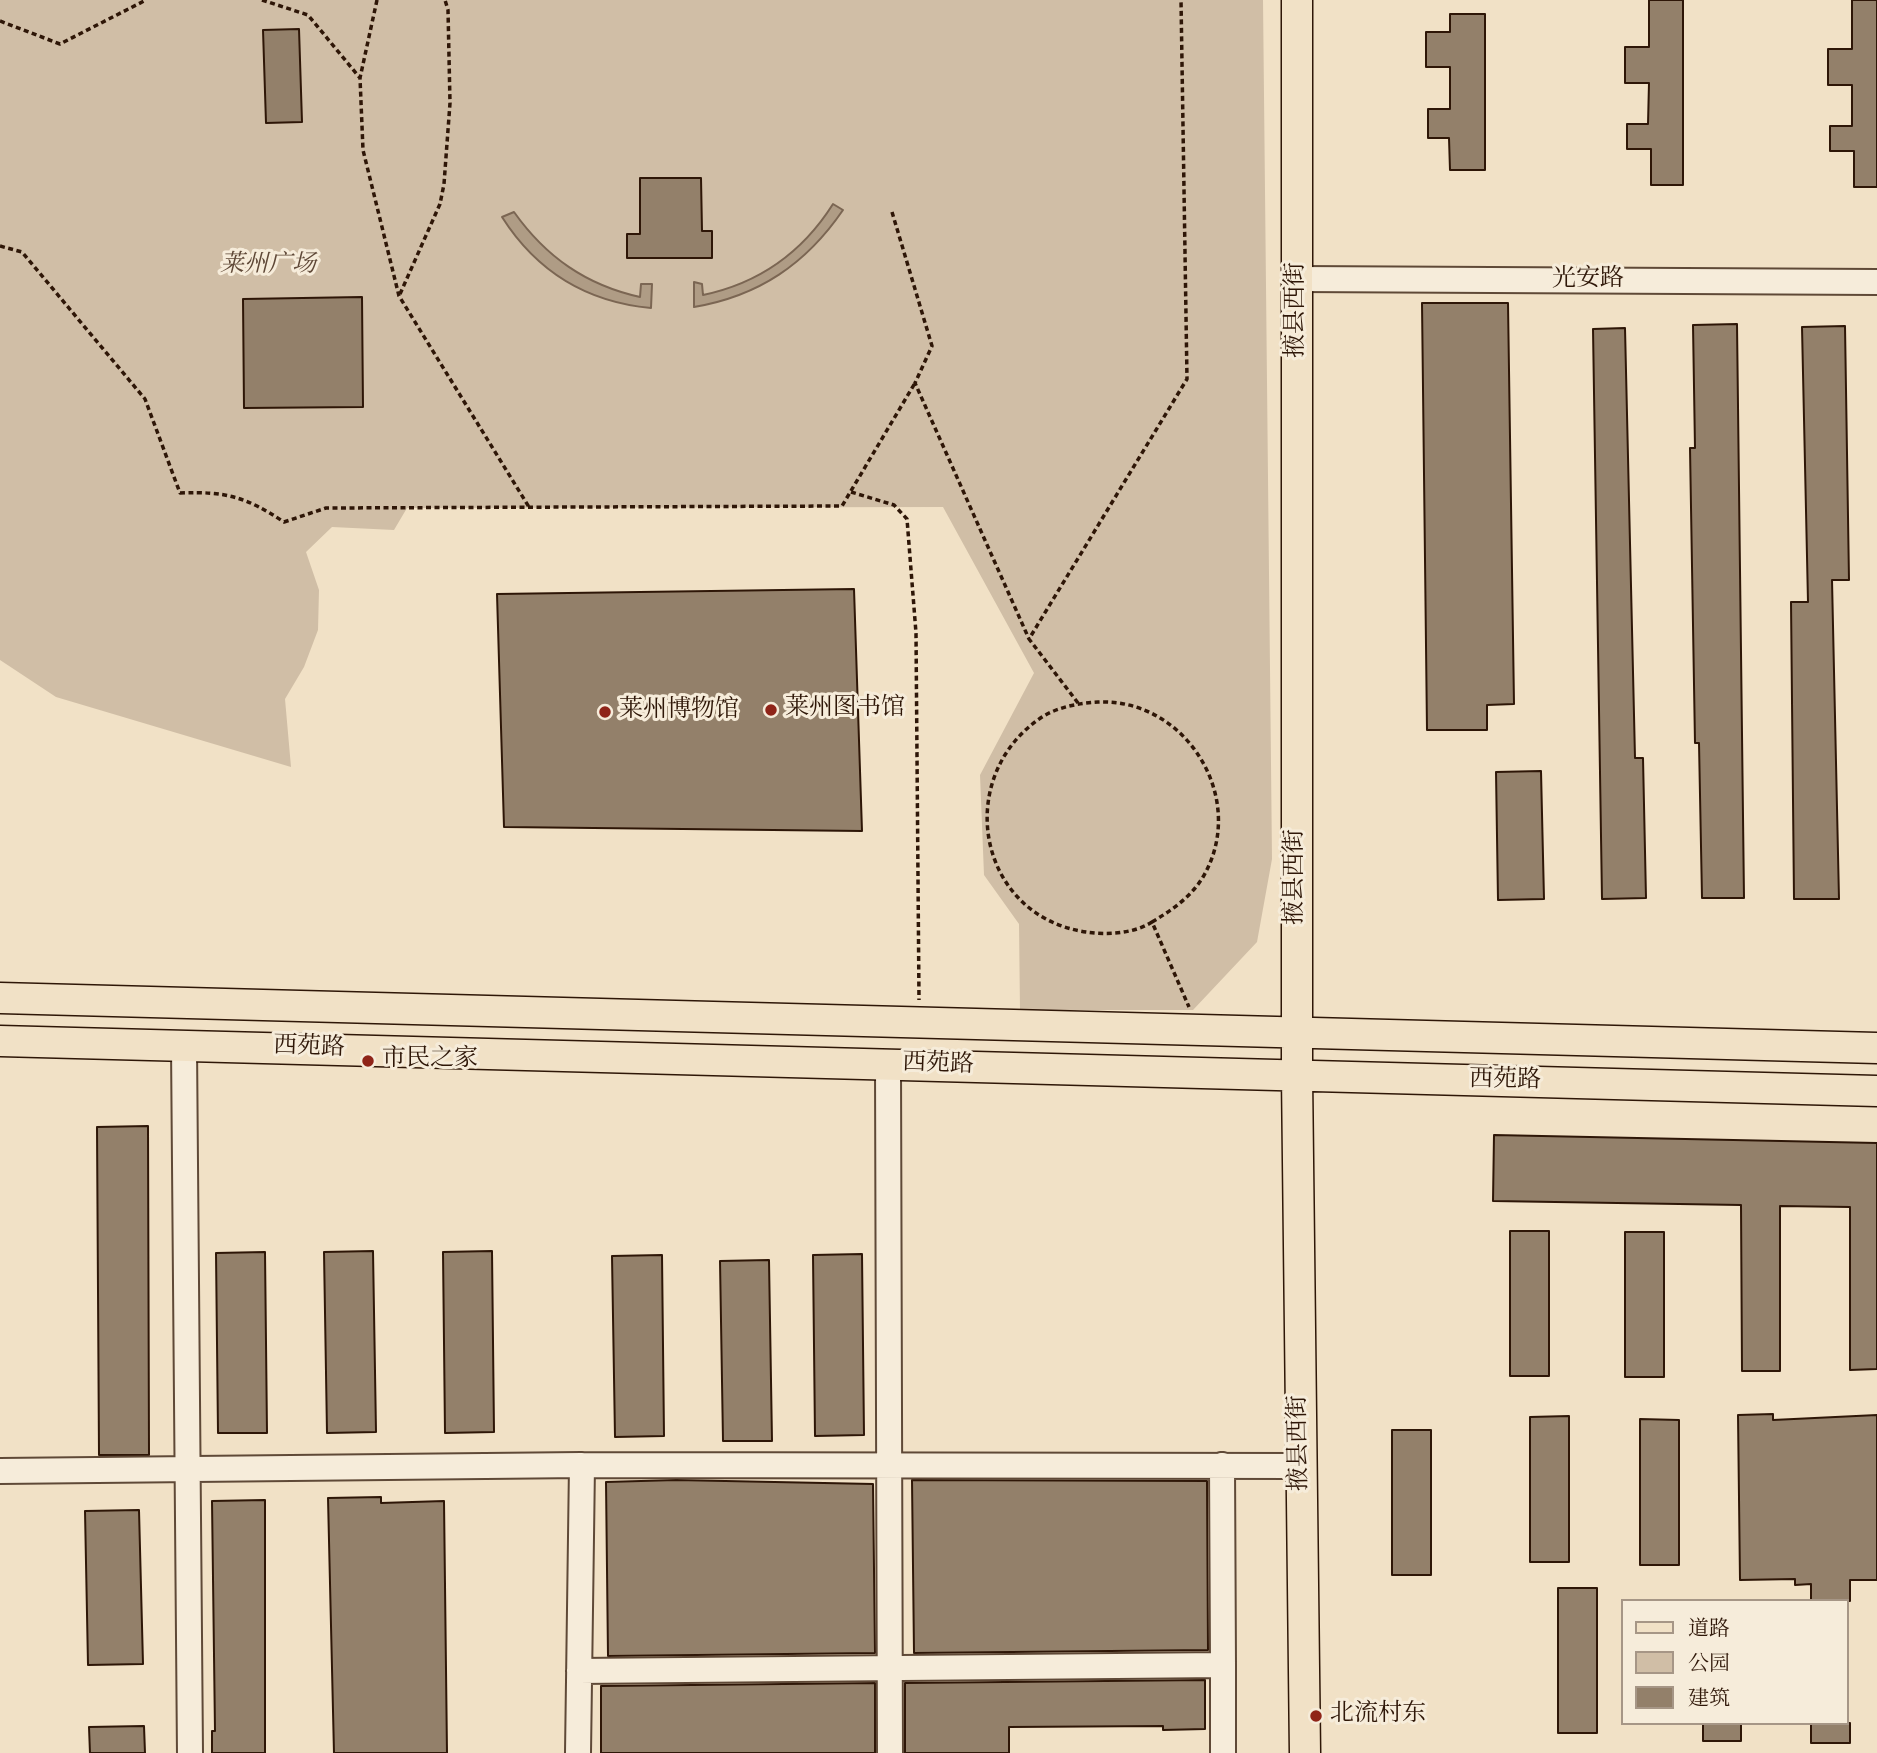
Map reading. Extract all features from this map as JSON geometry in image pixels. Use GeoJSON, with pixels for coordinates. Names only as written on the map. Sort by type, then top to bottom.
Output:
{"type":"FeatureCollection","features":[{"type":"Feature","properties":{"kind":"main road","name":"掖县西街"},"geometry":{"type":"LineString","coordinates":[[1297,0],[1297,1076],[1305,1753]]}},
{"type":"Feature","properties":{"kind":"main road","name":"西苑路"},"geometry":{"type":"LineString","coordinates":[[0,998],[1877,1048]]}},
{"type":"Feature","properties":{"kind":"main road","name":"西苑路"},"geometry":{"type":"LineString","coordinates":[[0,1041],[1877,1091]]}},
{"type":"Feature","properties":{"kind":"street","name":"光安路"},"geometry":{"type":"LineString","coordinates":[[1298,279],[1877,282]]}},
{"type":"Feature","properties":{"kind":"street"},"geometry":{"type":"LineString","coordinates":[[184,1046],[190,1753]]}},
{"type":"Feature","properties":{"kind":"street"},"geometry":{"type":"LineString","coordinates":[[888,1065],[890,1753]]}},
{"type":"Feature","properties":{"kind":"street"},"geometry":{"type":"LineString","coordinates":[[578,1753],[582,1465]]}},
{"type":"Feature","properties":{"kind":"street"},"geometry":{"type":"LineString","coordinates":[[0,1471],[582,1465],[1301,1466]]}},
{"type":"Feature","properties":{"kind":"street"},"geometry":{"type":"LineString","coordinates":[[1222,1465],[1223,1753]]}},
{"type":"Feature","properties":{"kind":"street"},"geometry":{"type":"LineString","coordinates":[[579,1671],[1223,1665]]}},
{"type":"Feature","properties":{"kind":"path"},"geometry":{"type":"LineString","coordinates":[[0,21],[60,44],[146,0]]}},
{"type":"Feature","properties":{"kind":"path"},"geometry":{"type":"LineString","coordinates":[[262,0],[308,15],[359,78]]}},
{"type":"Feature","properties":{"kind":"path"},"geometry":{"type":"LineString","coordinates":[[377,0],[359,78],[363,150],[399,296],[529,507]]}},
{"type":"Feature","properties":{"kind":"path"},"geometry":{"type":"LineString","coordinates":[[399,296],[440,204],[444,184],[450,103],[448,10],[445,0]]}},
{"type":"Feature","properties":{"kind":"path"},"geometry":{"type":"LineString","coordinates":[[1029,639],[1186,379],[1181,0]]}},
{"type":"Feature","properties":{"kind":"path"},"geometry":{"type":"LineString","coordinates":[[0,246],[22,252],[145,400],[180,493],[217,491],[253,502],[284,523],[326,508],[842,506],[915,383],[932,346],[892,212]]}},
{"type":"Feature","properties":{"kind":"path"},"geometry":{"type":"LineString","coordinates":[[915,383],[1029,639],[1078,703]]}},
{"type":"Feature","properties":{"kind":"path"},"geometry":{"type":"LineString","coordinates":[[850,492],[894,505],[906,519],[916,633],[919,1023]]}},
{"type":"Feature","properties":{"kind":"path"},"geometry":{"type":"LineString","coordinates":[[1116,701],[1151,712],[1182,733],[1205,762],[1217,800],[1217,839],[1203,877],[1178,907],[1152,922],[1143,927],[1105,935],[1065,929],[1030,910],[1004,881],[989,844],[986,807],[995,771],[1019,736],[1044,716],[1078,703],[1116,701]]}},
{"type":"Feature","properties":{"kind":"path"},"geometry":{"type":"LineString","coordinates":[[1152,922],[1200,1031]]}},
{"type":"Feature","properties":{"kind":"green space","name":"莱州广场"},"geometry":{"type":"Polygon","coordinates":[[[0,0],[1263,0],[1272,859],[1257,942],[1193,1010],[1020,1010],[1019,924],[984,875],[980,775],[1034,673],[943,507],[407,508],[394,530],[332,527],[306,552],[319,590],[318,630],[304,667],[285,699],[291,767],[56,697],[0,660],[0,0]]]}},
{"type":"Feature","properties":{"kind":"shaded area"},"geometry":{"type":"Polygon","coordinates":[[[833,204],[843,210],[829,229],[797,262],[760,286],[740,295],[694,307],[694,282],[702,284],[703,295],[724,290],[761,274],[808,237],[833,204]]]}},
{"type":"Feature","properties":{"kind":"shaded area"},"geometry":{"type":"Polygon","coordinates":[[[514,212],[554,256],[585,277],[620,292],[640,297],[641,284],[652,284],[651,308],[605,299],[565,281],[531,254],[502,217],[514,212]]]}},
{"type":"Feature","properties":{"kind":"building"},"geometry":{"type":"Polygon","coordinates":[[[1649,0],[1683,0],[1683,185],[1651,185],[1651,149],[1627,149],[1627,124],[1648,124],[1649,83],[1625,83],[1625,47],[1649,47],[1649,0]]]}},
{"type":"Feature","properties":{"kind":"building"},"geometry":{"type":"Polygon","coordinates":[[[1852,0],[1877,0],[1877,187],[1854,187],[1854,151],[1830,151],[1830,126],[1852,126],[1852,85],[1828,85],[1828,49],[1852,49],[1852,0]]]}},
{"type":"Feature","properties":{"kind":"building"},"geometry":{"type":"Polygon","coordinates":[[[1450,14],[1485,14],[1485,170],[1450,170],[1449,138],[1428,138],[1428,109],[1450,109],[1450,67],[1426,67],[1426,32],[1450,32],[1450,14]]]}},
{"type":"Feature","properties":{"kind":"building"},"geometry":{"type":"Polygon","coordinates":[[[299,29],[302,122],[266,123],[263,30],[299,29]]]}},
{"type":"Feature","properties":{"kind":"building"},"geometry":{"type":"Polygon","coordinates":[[[640,178],[701,178],[702,231],[712,231],[712,258],[627,258],[627,234],[640,234],[640,178]]]}},
{"type":"Feature","properties":{"kind":"building"},"geometry":{"type":"Polygon","coordinates":[[[362,297],[363,407],[244,408],[243,299],[362,297]]]}},
{"type":"Feature","properties":{"kind":"building"},"geometry":{"type":"Polygon","coordinates":[[[1422,303],[1508,303],[1514,704],[1487,705],[1487,730],[1427,730],[1422,303]]]}},
{"type":"Feature","properties":{"kind":"building"},"geometry":{"type":"Polygon","coordinates":[[[1737,324],[1744,898],[1702,898],[1699,743],[1695,743],[1690,448],[1695,448],[1693,325],[1737,324]]]}},
{"type":"Feature","properties":{"kind":"building"},"geometry":{"type":"Polygon","coordinates":[[[1845,326],[1849,580],[1832,580],[1839,899],[1794,899],[1791,602],[1808,602],[1802,327],[1845,326]]]}},
{"type":"Feature","properties":{"kind":"building"},"geometry":{"type":"Polygon","coordinates":[[[1625,328],[1635,758],[1643,758],[1646,898],[1602,899],[1593,329],[1625,328]]]}},
{"type":"Feature","properties":{"kind":"building"},"geometry":{"type":"Polygon","coordinates":[[[854,589],[862,831],[504,827],[497,594],[854,589]]]}},
{"type":"Feature","properties":{"kind":"building"},"geometry":{"type":"Polygon","coordinates":[[[1541,771],[1544,899],[1498,900],[1496,772],[1541,771]]]}},
{"type":"Feature","properties":{"kind":"building"},"geometry":{"type":"Polygon","coordinates":[[[148,1126],[149,1455],[99,1455],[97,1127],[148,1126]]]}},
{"type":"Feature","properties":{"kind":"building"},"geometry":{"type":"Polygon","coordinates":[[[1494,1135],[1877,1143],[1877,1369],[1850,1370],[1850,1207],[1780,1206],[1780,1371],[1742,1371],[1741,1205],[1493,1201],[1494,1135]]]}},
{"type":"Feature","properties":{"kind":"building"},"geometry":{"type":"Polygon","coordinates":[[[1510,1231],[1549,1231],[1549,1376],[1510,1376],[1510,1231]]]}},
{"type":"Feature","properties":{"kind":"building"},"geometry":{"type":"Polygon","coordinates":[[[1625,1232],[1664,1232],[1664,1377],[1625,1377],[1625,1232]]]}},
{"type":"Feature","properties":{"kind":"building"},"geometry":{"type":"Polygon","coordinates":[[[373,1251],[376,1432],[327,1433],[324,1252],[373,1251]]]}},
{"type":"Feature","properties":{"kind":"building"},"geometry":{"type":"Polygon","coordinates":[[[492,1251],[494,1432],[445,1433],[443,1252],[492,1251]]]}},
{"type":"Feature","properties":{"kind":"building"},"geometry":{"type":"Polygon","coordinates":[[[265,1252],[267,1433],[218,1433],[216,1253],[265,1252]]]}},
{"type":"Feature","properties":{"kind":"building"},"geometry":{"type":"Polygon","coordinates":[[[862,1254],[864,1435],[815,1436],[813,1255],[862,1254]]]}},
{"type":"Feature","properties":{"kind":"building"},"geometry":{"type":"Polygon","coordinates":[[[662,1255],[664,1436],[615,1437],[612,1256],[662,1255]]]}},
{"type":"Feature","properties":{"kind":"building"},"geometry":{"type":"Polygon","coordinates":[[[769,1260],[772,1441],[723,1441],[720,1261],[769,1260]]]}},
{"type":"Feature","properties":{"kind":"building"},"geometry":{"type":"Polygon","coordinates":[[[1773,1414],[1773,1420],[1877,1415],[1877,1580],[1850,1580],[1850,1601],[1811,1599],[1811,1584],[1795,1585],[1795,1579],[1740,1580],[1738,1415],[1773,1414]]]}},
{"type":"Feature","properties":{"kind":"building"},"geometry":{"type":"Polygon","coordinates":[[[1569,1416],[1569,1562],[1530,1562],[1530,1417],[1569,1416]]]}},
{"type":"Feature","properties":{"kind":"building"},"geometry":{"type":"Polygon","coordinates":[[[1640,1419],[1679,1420],[1679,1565],[1640,1565],[1640,1419]]]}},
{"type":"Feature","properties":{"kind":"building"},"geometry":{"type":"Polygon","coordinates":[[[1392,1430],[1431,1430],[1431,1575],[1392,1575],[1392,1430]]]}},
{"type":"Feature","properties":{"kind":"building"},"geometry":{"type":"Polygon","coordinates":[[[676,1480],[873,1484],[875,1653],[608,1656],[606,1482],[676,1480]]]}},
{"type":"Feature","properties":{"kind":"building"},"geometry":{"type":"Polygon","coordinates":[[[912,1480],[1207,1481],[1208,1650],[914,1653],[912,1480]]]}},
{"type":"Feature","properties":{"kind":"building"},"geometry":{"type":"Polygon","coordinates":[[[381,1497],[381,1503],[444,1501],[447,1753],[334,1753],[328,1498],[381,1497]]]}},
{"type":"Feature","properties":{"kind":"building"},"geometry":{"type":"Polygon","coordinates":[[[265,1500],[265,1753],[212,1753],[212,1731],[215,1731],[212,1501],[265,1500]]]}},
{"type":"Feature","properties":{"kind":"building"},"geometry":{"type":"Polygon","coordinates":[[[139,1510],[143,1664],[88,1665],[85,1511],[139,1510]]]}},
{"type":"Feature","properties":{"kind":"building"},"geometry":{"type":"Polygon","coordinates":[[[1558,1588],[1597,1588],[1597,1733],[1558,1733],[1558,1588]]]}},
{"type":"Feature","properties":{"kind":"building"},"geometry":{"type":"Polygon","coordinates":[[[1205,1680],[1205,1729],[1163,1730],[1163,1726],[1009,1727],[1009,1753],[905,1753],[905,1683],[1205,1680]]]}},
{"type":"Feature","properties":{"kind":"building"},"geometry":{"type":"Polygon","coordinates":[[[875,1683],[875,1753],[601,1753],[601,1686],[875,1683]]]}},
{"type":"Feature","properties":{"kind":"building"},"geometry":{"type":"Polygon","coordinates":[[[1850,1723],[1850,1743],[1811,1743],[1811,1725],[1850,1723]]]}},
{"type":"Feature","properties":{"kind":"building"},"geometry":{"type":"Polygon","coordinates":[[[1703,1725],[1741,1725],[1741,1741],[1703,1741],[1703,1725]]]}},
{"type":"Feature","properties":{"kind":"building"},"geometry":{"type":"Polygon","coordinates":[[[144,1726],[145,1753],[90,1753],[89,1727],[144,1726]]]}},
{"type":"Feature","properties":{"kind":"place","name":"莱州图书馆"},"geometry":{"type":"Point","coordinates":[771,710]}},
{"type":"Feature","properties":{"kind":"place","name":"莱州博物馆"},"geometry":{"type":"Point","coordinates":[605,712]}},
{"type":"Feature","properties":{"kind":"place","name":"市民之家"},"geometry":{"type":"Point","coordinates":[368,1061]}},
{"type":"Feature","properties":{"kind":"place","name":"北流村东"},"geometry":{"type":"Point","coordinates":[1316,1716]}}]}
